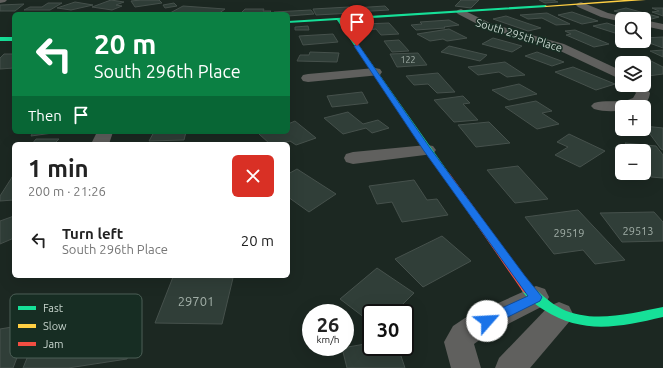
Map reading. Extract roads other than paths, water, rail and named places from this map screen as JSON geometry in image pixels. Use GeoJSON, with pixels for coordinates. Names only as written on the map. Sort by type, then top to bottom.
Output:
{"type":"FeatureCollection","features":[{"type":"Feature","properties":{"kind":"street"},"geometry":{"type":"LineString","coordinates":[[290,22],[644,0]]}},
{"type":"Feature","properties":{"kind":"street"},"geometry":{"type":"LineString","coordinates":[[581,5],[605,15],[615,17]]}},
{"type":"Feature","properties":{"kind":"street","name":"South 295th Place"},"geometry":{"type":"LineString","coordinates":[[461,12],[480,24],[550,43],[591,60],[615,72]]}},
{"type":"Feature","properties":{"kind":"street"},"geometry":{"type":"LineString","coordinates":[[338,19],[427,150],[521,279],[536,297],[559,314],[580,321],[597,322],[663,312]]}},
{"type":"Feature","properties":{"kind":"street"},"geometry":{"type":"LineString","coordinates":[[651,25],[663,28]]}},
{"type":"Feature","properties":{"kind":"street"},"geometry":{"type":"LineString","coordinates":[[0,39],[12,38]]}},
{"type":"Feature","properties":{"kind":"street"},"geometry":{"type":"LineString","coordinates":[[308,78],[375,72]]}},
{"type":"Feature","properties":{"kind":"street"},"geometry":{"type":"LineString","coordinates":[[599,106],[638,103],[642,98],[643,94],[641,92]]}},
{"type":"Feature","properties":{"kind":"street"},"geometry":{"type":"LineString","coordinates":[[353,158],[427,150]]}},
{"type":"Feature","properties":{"kind":"street"},"geometry":{"type":"LineString","coordinates":[[466,368],[459,342],[463,335],[475,327],[536,297]]}},
{"type":"Feature","properties":{"kind":"street"},"geometry":{"type":"LineString","coordinates":[[510,368],[559,314]]}}]}
